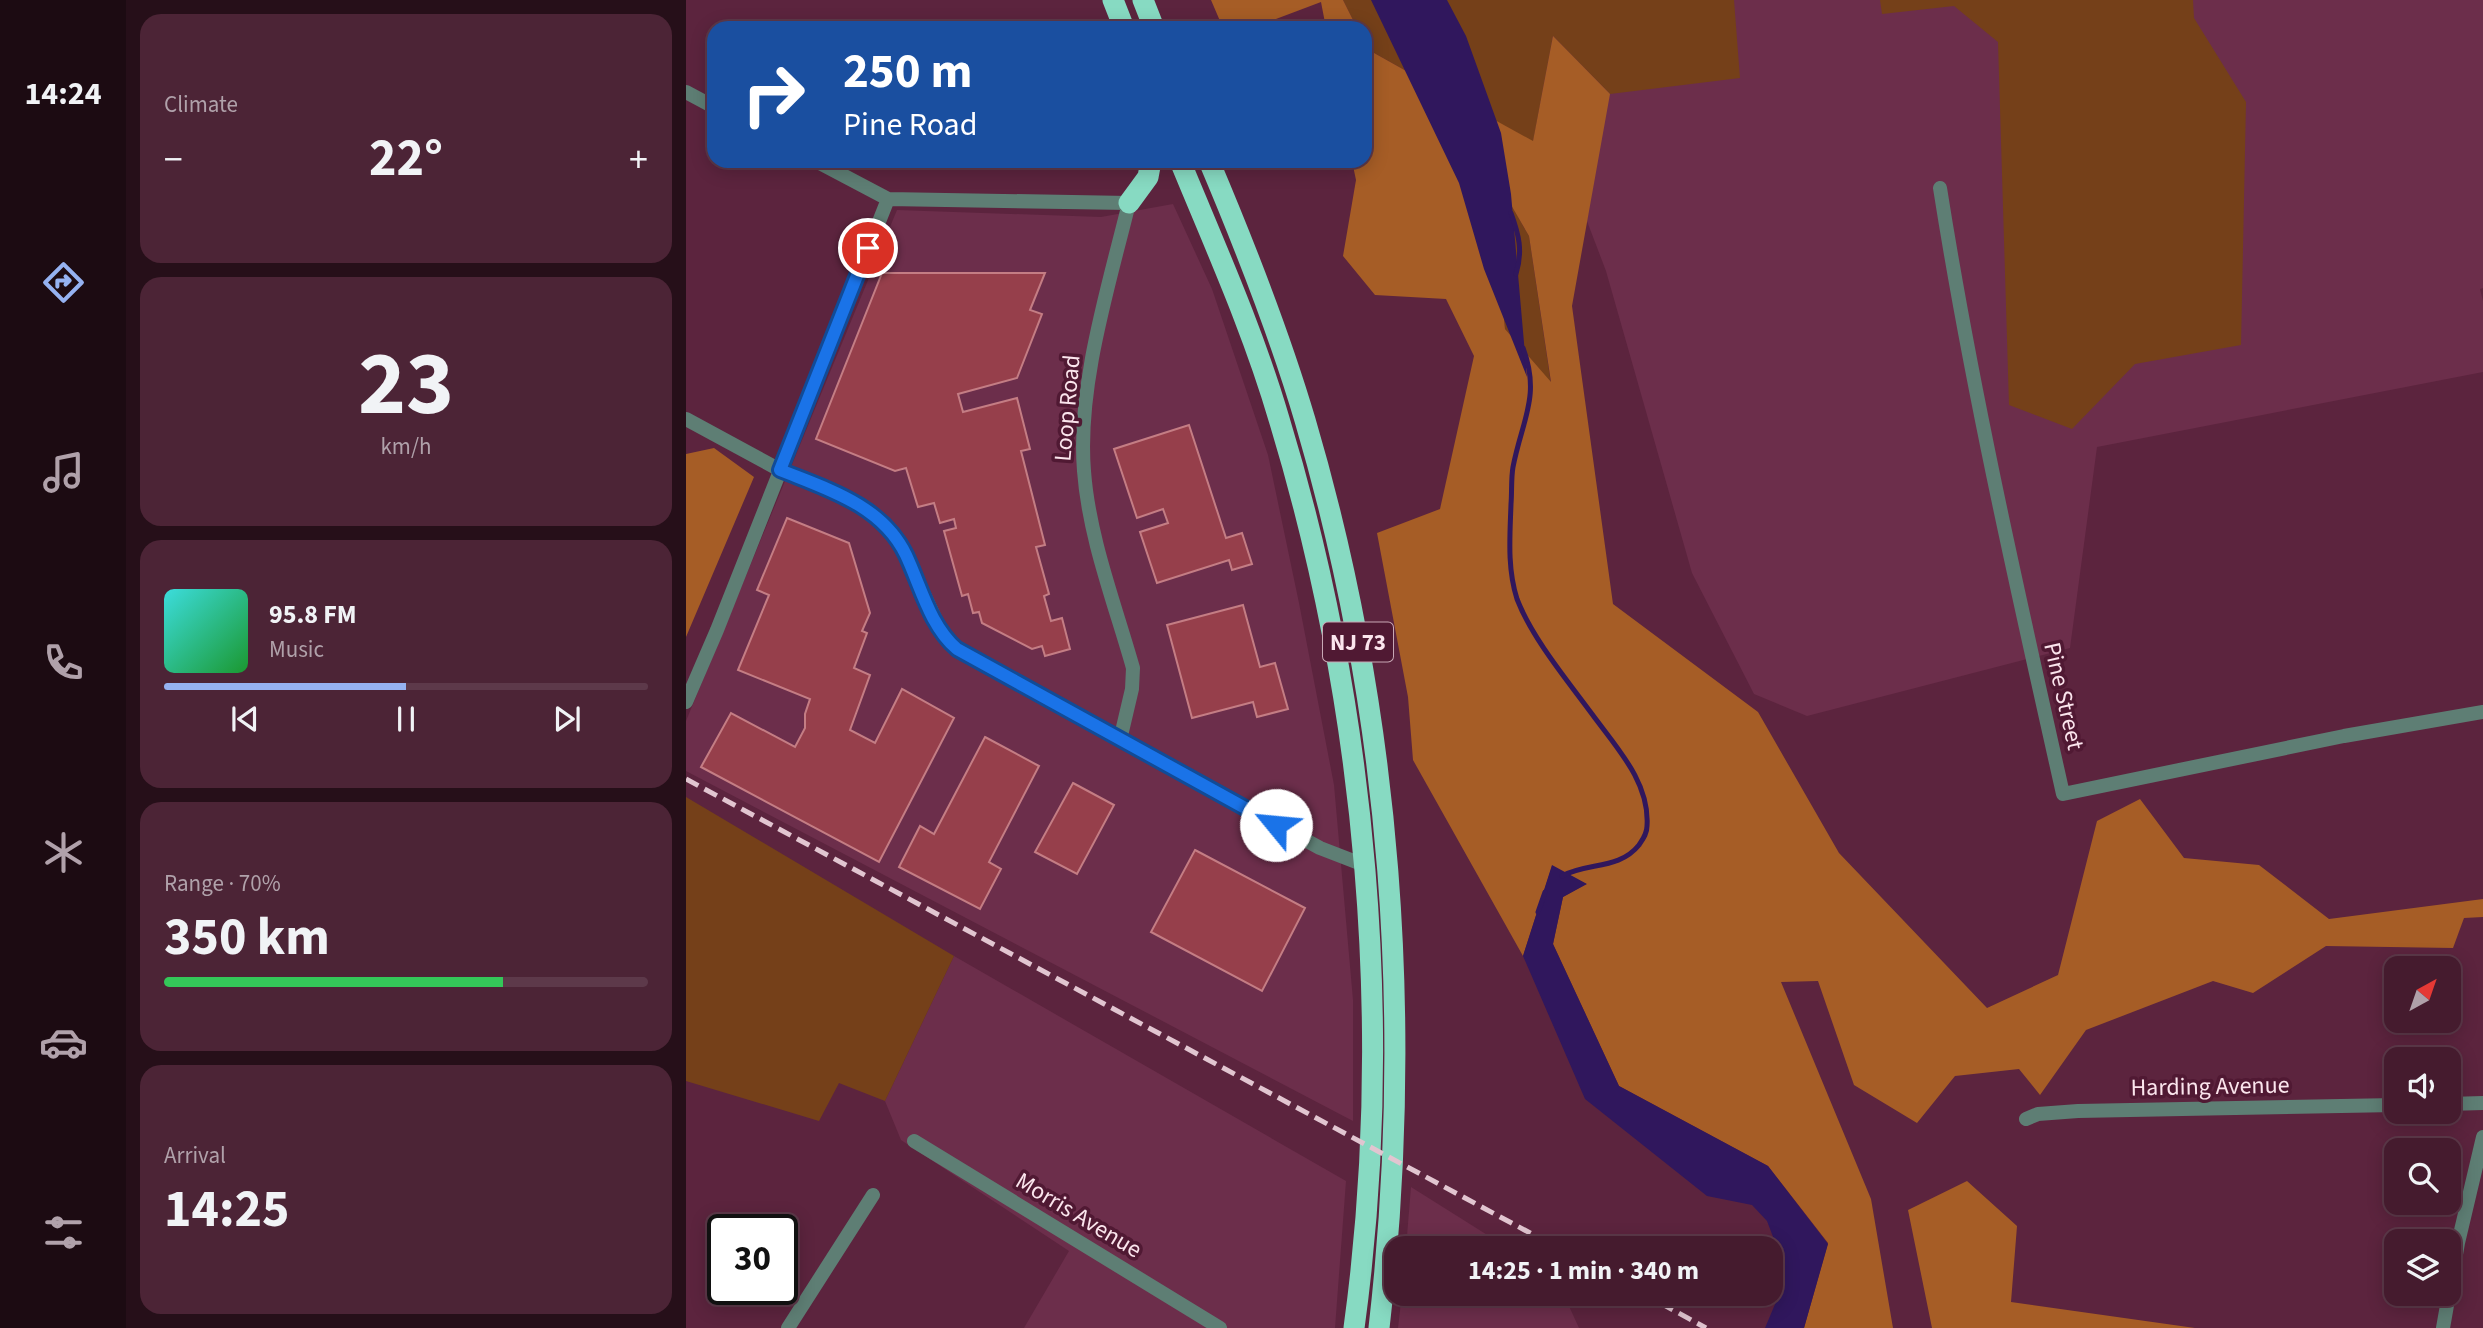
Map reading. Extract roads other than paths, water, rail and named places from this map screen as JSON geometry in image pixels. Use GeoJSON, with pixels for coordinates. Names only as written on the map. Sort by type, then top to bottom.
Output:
{"type":"FeatureCollection","features":[{"type":"Feature","properties":{"kind":"highway"},"geometry":{"type":"LineString","coordinates":[[1113,0],[1121,21]]}},
{"type":"Feature","properties":{"kind":"highway"},"geometry":{"type":"LineString","coordinates":[[1143,0],[1151,21]]}},
{"type":"Feature","properties":{"kind":"highway"},"geometry":{"type":"LineString","coordinates":[[1129,203],[1149,177],[1150,168]]}},
{"type":"Feature","properties":{"kind":"highway","name":"NJ 73"},"geometry":{"type":"LineString","coordinates":[[1183,168],[1259,357],[1282,429],[1328,608],[1356,779],[1370,963],[1369,1155],[1362,1272],[1354,1328]]}},
{"type":"Feature","properties":{"kind":"highway","name":"NJ 73"},"geometry":{"type":"LineString","coordinates":[[1212,168],[1264,297],[1304,418],[1350,596],[1376,742],[1393,917],[1395,1026],[1393,1154],[1379,1328]]}},
{"type":"Feature","properties":{"kind":"street"},"geometry":{"type":"LineString","coordinates":[[686,92],[707,103]]}},
{"type":"Feature","properties":{"kind":"street"},"geometry":{"type":"LineString","coordinates":[[829,168],[888,199],[1129,203]]}},
{"type":"Feature","properties":{"kind":"street","name":"Pine Street"},"geometry":{"type":"LineString","coordinates":[[1940,188],[2000,512],[2063,794],[2344,736],[2483,712]]}},
{"type":"Feature","properties":{"kind":"street"},"geometry":{"type":"LineString","coordinates":[[686,702],[888,199]]}},
{"type":"Feature","properties":{"kind":"street","name":"Loop Road"},"geometry":{"type":"LineString","coordinates":[[1119,740],[1132,689],[1133,668],[1089,512],[1083,468],[1083,442],[1098,332],[1129,203]]}},
{"type":"Feature","properties":{"kind":"street"},"geometry":{"type":"LineString","coordinates":[[686,419],[780,470],[863,506],[883,523],[905,553],[935,622],[957,649],[1320,848],[1364,865]]}},
{"type":"Feature","properties":{"kind":"street"},"geometry":{"type":"LineString","coordinates":[[2461,1104],[2483,1103]]}},
{"type":"Feature","properties":{"kind":"street","name":"Harding Avenue"},"geometry":{"type":"LineString","coordinates":[[2026,1119],[2038,1114],[2078,1111],[2384,1105]]}},
{"type":"Feature","properties":{"kind":"street"},"geometry":{"type":"LineString","coordinates":[[2443,1328],[2458,1243],[2483,1137]]}},
{"type":"Feature","properties":{"kind":"street","name":"Morris Avenue"},"geometry":{"type":"LineString","coordinates":[[914,1141],[1220,1328]]}},
{"type":"Feature","properties":{"kind":"street"},"geometry":{"type":"LineString","coordinates":[[788,1328],[873,1195]]}},
{"type":"Feature","properties":{"kind":"waterway"},"geometry":{"type":"LineString","coordinates":[[1511,213],[1519,243],[1516,274]]}},
{"type":"Feature","properties":{"kind":"waterway"},"geometry":{"type":"LineString","coordinates":[[1523,348],[1528,365],[1530,394],[1513,467],[1510,552],[1517,599],[1541,644],[1630,766],[1643,795],[1646,810],[1646,834],[1631,853],[1613,862],[1562,876]]}},
{"type":"Feature","properties":{"kind":"waterway"},"geometry":{"type":"LineString","coordinates":[[1538,912],[1545,892]]}},
{"type":"Feature","properties":{"kind":"railway"},"geometry":{"type":"LineString","coordinates":[[686,779],[1536,1236]]}},
{"type":"Feature","properties":{"kind":"railway"},"geometry":{"type":"LineString","coordinates":[[1666,1306],[1706,1328]]}}]}
